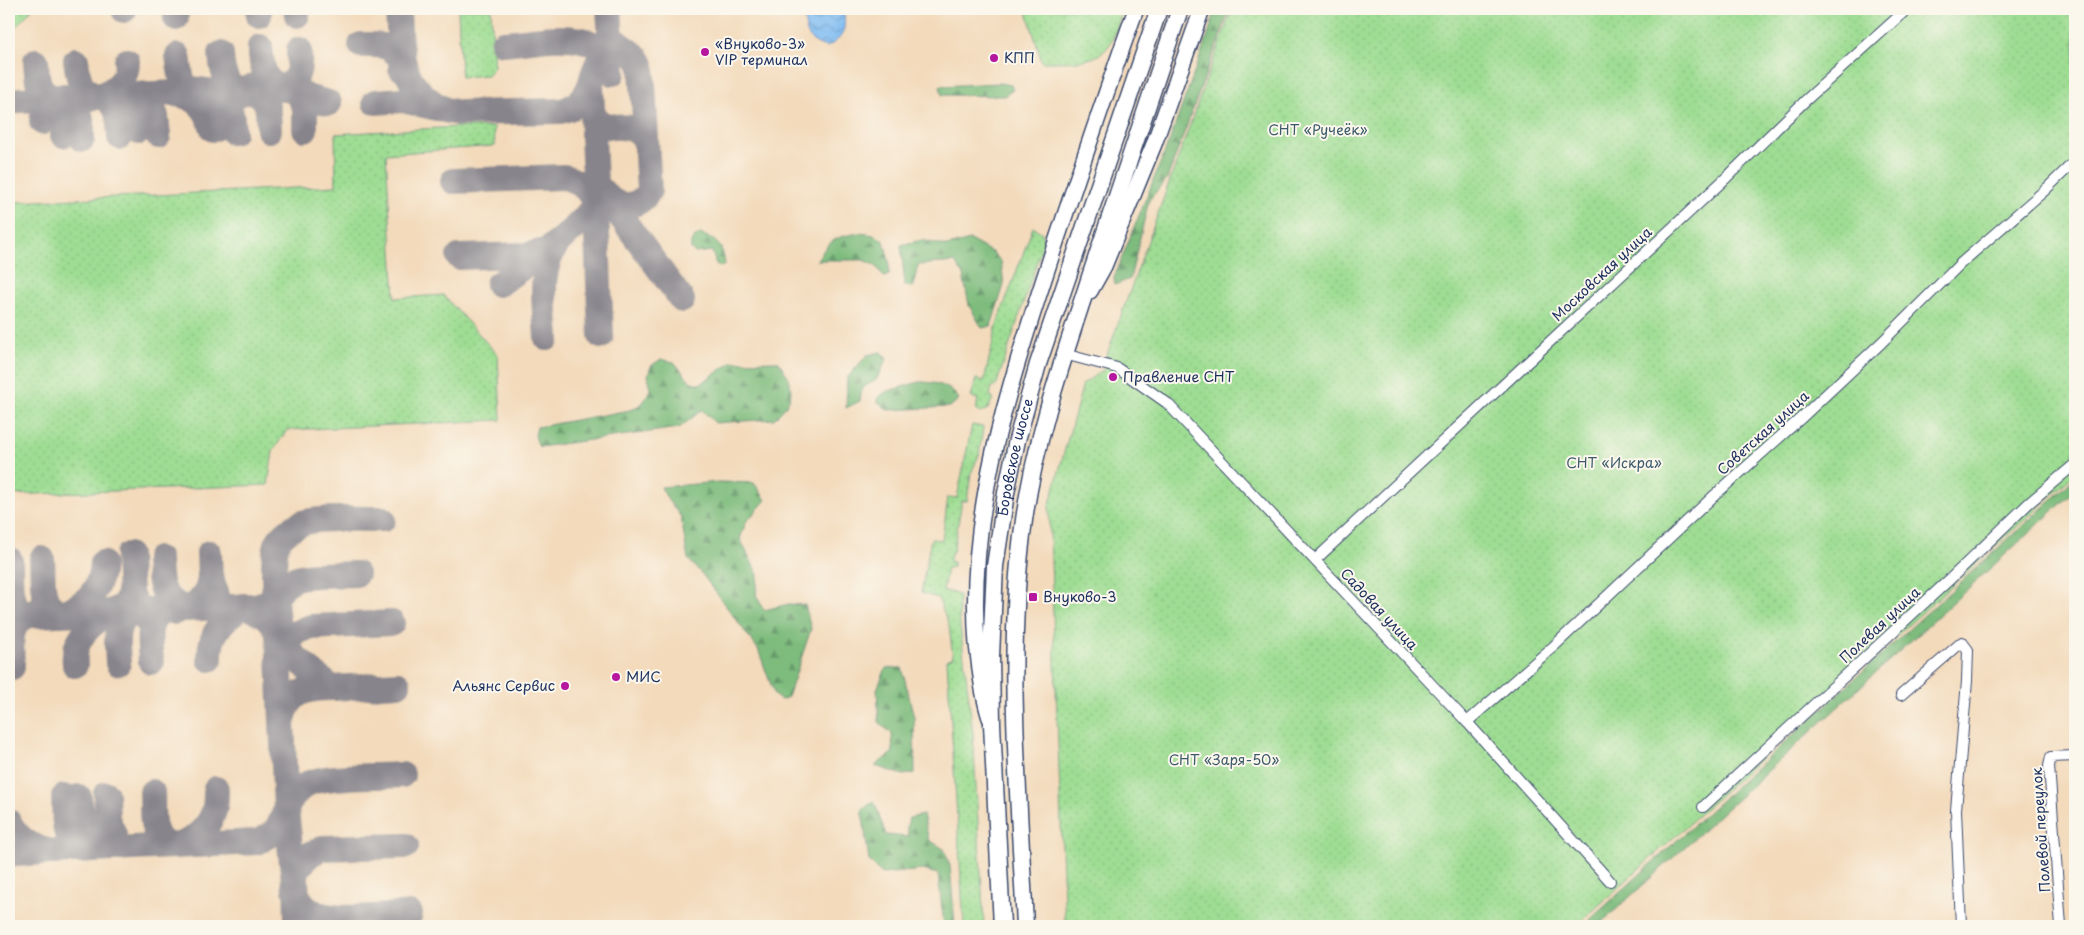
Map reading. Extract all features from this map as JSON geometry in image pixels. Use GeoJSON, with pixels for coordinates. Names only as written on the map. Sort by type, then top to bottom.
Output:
{"type":"FeatureCollection","features":[{"type":"Feature","properties":{"kind":"main road"},"geometry":{"type":"LineString","coordinates":[[992,724],[981,683],[975,617],[975,587],[987,487],[1001,421],[1017,363],[1112,75],[1136,9]]}},
{"type":"Feature","properties":{"kind":"main road","name":"Боровское шоссе"},"geometry":{"type":"LineString","coordinates":[[1002,926],[992,724],[991,631],[995,566],[1013,457],[1038,364],[1160,9]]}},
{"type":"Feature","properties":{"kind":"main road","name":"Боровское шоссе"},"geometry":{"type":"LineString","coordinates":[[1025,926],[1015,722],[1017,588],[1027,502],[1046,417],[1064,354],[1180,9]]}},
{"type":"Feature","properties":{"kind":"main road"},"geometry":{"type":"LineString","coordinates":[[1079,310],[1101,271],[1139,184],[1202,9]]}},
{"type":"Feature","properties":{"kind":"street","name":"Московская улица"},"geometry":{"type":"LineString","coordinates":[[1315,560],[1482,406],[1806,100],[1907,9]]}},
{"type":"Feature","properties":{"kind":"street","name":"Советская улица"},"geometry":{"type":"LineString","coordinates":[[1467,722],[1554,646],[1709,500],[1847,374],[1960,264],[2044,191],[2075,161]]}},
{"type":"Feature","properties":{"kind":"street","name":"Садовая улица"},"geometry":{"type":"LineString","coordinates":[[1064,354],[1117,368],[1166,403],[1467,722],[1610,881]]}},
{"type":"Feature","properties":{"kind":"street","name":"Полевая улица"},"geometry":{"type":"LineString","coordinates":[[1703,807],[2029,503],[2075,464]]}},
{"type":"Feature","properties":{"kind":"street"},"geometry":{"type":"LineString","coordinates":[[1901,695],[1962,642],[1968,650],[1956,810],[1961,926]]}},
{"type":"Feature","properties":{"kind":"street","name":"Полевой переулок"},"geometry":{"type":"LineString","coordinates":[[2061,926],[2049,766],[2051,757],[2075,756]]}},
{"type":"Feature","properties":{"kind":"green space"},"geometry":{"type":"Polygon","coordinates":[[[9,9],[32,9],[9,34],[9,9]]]}},
{"type":"Feature","properties":{"kind":"green space"},"geometry":{"type":"Polygon","coordinates":[[[458,9],[491,9],[494,67],[487,75],[461,77],[458,9]]]}},
{"type":"Feature","properties":{"kind":"green space"},"geometry":{"type":"Polygon","coordinates":[[[1026,9],[1123,9],[1111,42],[1098,55],[1080,61],[1042,62],[1026,9]]]}},
{"type":"Feature","properties":{"kind":"green space"},"geometry":{"type":"Polygon","coordinates":[[[1215,9],[1230,9],[1167,179],[1149,200],[1130,279],[1115,285],[1114,277],[1170,139],[1209,32],[1215,9]]]}},
{"type":"Feature","properties":{"kind":"green space","name":"СНТ «Искра»"},"geometry":{"type":"Polygon","coordinates":[[[1232,9],[2075,9],[2075,474],[1576,926],[1065,926],[1049,507],[1083,384],[1118,359],[1113,360],[1106,357],[1232,9]]]}},
{"type":"Feature","properties":{"kind":"green space"},"geometry":{"type":"Polygon","coordinates":[[[999,83],[1011,85],[1013,90],[1004,96],[942,95],[940,86],[999,83]]]}},
{"type":"Feature","properties":{"kind":"green space"},"geometry":{"type":"Polygon","coordinates":[[[457,127],[494,127],[495,146],[386,154],[395,298],[443,295],[498,355],[501,420],[287,430],[273,451],[268,485],[9,495],[9,210],[16,202],[336,186],[335,134],[457,127]]]}},
{"type":"Feature","properties":{"kind":"green space"},"geometry":{"type":"Polygon","coordinates":[[[1033,227],[1042,233],[1044,241],[996,386],[992,386],[990,396],[993,398],[988,409],[980,413],[976,410],[978,399],[971,397],[976,379],[984,381],[997,324],[1033,227]]]}},
{"type":"Feature","properties":{"kind":"green space"},"geometry":{"type":"Polygon","coordinates":[[[861,233],[874,235],[884,241],[889,261],[889,275],[884,277],[876,266],[863,260],[817,260],[830,243],[840,237],[861,233]]]}},
{"type":"Feature","properties":{"kind":"green space"},"geometry":{"type":"Polygon","coordinates":[[[700,234],[715,241],[721,248],[725,265],[720,267],[716,264],[712,251],[695,253],[691,249],[692,240],[700,234]]]}},
{"type":"Feature","properties":{"kind":"green space"},"geometry":{"type":"Polygon","coordinates":[[[922,240],[947,246],[970,240],[993,253],[1001,261],[1004,285],[991,326],[982,328],[969,305],[963,275],[955,262],[918,265],[913,287],[905,286],[901,245],[922,240]]]}},
{"type":"Feature","properties":{"kind":"green space"},"geometry":{"type":"Polygon","coordinates":[[[881,352],[887,359],[876,380],[862,388],[860,401],[846,408],[847,378],[867,355],[881,352]]]}},
{"type":"Feature","properties":{"kind":"green space"},"geometry":{"type":"Polygon","coordinates":[[[661,359],[674,362],[691,382],[700,384],[732,362],[778,361],[788,377],[791,391],[790,397],[787,404],[774,419],[715,423],[702,410],[679,428],[539,447],[535,436],[537,427],[630,410],[642,404],[651,390],[648,375],[651,366],[661,359]]]}},
{"type":"Feature","properties":{"kind":"green space"},"geometry":{"type":"Polygon","coordinates":[[[919,382],[947,387],[959,399],[950,407],[888,410],[876,400],[885,392],[919,382]]]}},
{"type":"Feature","properties":{"kind":"green space"},"geometry":{"type":"Polygon","coordinates":[[[972,425],[983,427],[979,455],[971,473],[967,501],[962,501],[953,552],[951,552],[950,562],[953,562],[953,567],[947,568],[943,590],[959,595],[959,616],[973,734],[984,926],[964,926],[947,660],[953,657],[949,626],[938,598],[921,593],[931,539],[942,540],[948,497],[957,498],[972,425]]]}},
{"type":"Feature","properties":{"kind":"green space"},"geometry":{"type":"Polygon","coordinates":[[[2075,478],[2075,491],[1598,926],[1583,926],[2075,478]]]}},
{"type":"Feature","properties":{"kind":"green space"},"geometry":{"type":"Polygon","coordinates":[[[719,482],[754,483],[766,500],[746,522],[740,539],[758,575],[756,595],[764,610],[789,604],[805,605],[811,629],[788,697],[781,700],[775,696],[758,649],[702,574],[688,559],[681,517],[661,487],[719,482]]]}},
{"type":"Feature","properties":{"kind":"green space"},"geometry":{"type":"Polygon","coordinates":[[[886,668],[902,668],[914,717],[915,773],[903,775],[875,766],[893,752],[892,734],[879,722],[877,689],[886,668]]]}},
{"type":"Feature","properties":{"kind":"green space"},"geometry":{"type":"Polygon","coordinates":[[[874,801],[886,835],[908,837],[907,827],[909,818],[923,815],[929,840],[944,849],[950,866],[955,926],[944,926],[938,874],[923,870],[882,874],[869,861],[862,810],[874,801]]]}},
{"type":"Feature","properties":{"kind":"water"},"geometry":{"type":"Polygon","coordinates":[[[805,9],[844,9],[844,27],[841,36],[827,47],[814,42],[807,33],[805,9]]]}},
{"type":"Feature","properties":{"kind":"taxiway"},"geometry":{"type":"LineString","coordinates":[[175,9],[176,18]]}},
{"type":"Feature","properties":{"kind":"taxiway"},"geometry":{"type":"LineString","coordinates":[[258,9],[259,15]]}},
{"type":"Feature","properties":{"kind":"taxiway"},"geometry":{"type":"LineString","coordinates":[[296,9],[297,15]]}},
{"type":"Feature","properties":{"kind":"taxiway"},"geometry":{"type":"LineString","coordinates":[[398,9],[401,52],[409,77],[427,98],[440,107]]}},
{"type":"Feature","properties":{"kind":"taxiway"},"geometry":{"type":"LineString","coordinates":[[503,43],[551,38],[568,38],[584,41],[597,47],[607,57],[613,73],[609,9]]}},
{"type":"Feature","properties":{"kind":"taxiway"},"geometry":{"type":"LineString","coordinates":[[603,192],[614,202],[627,205],[639,202],[649,191],[642,67],[636,56],[618,43],[610,34]]}},
{"type":"Feature","properties":{"kind":"taxiway"},"geometry":{"type":"LineString","coordinates":[[601,336],[591,83],[610,34]]}},
{"type":"Feature","properties":{"kind":"taxiway"},"geometry":{"type":"LineString","coordinates":[[361,45],[379,45],[393,50],[402,60],[401,68]]}},
{"type":"Feature","properties":{"kind":"taxiway"},"geometry":{"type":"LineString","coordinates":[[260,47],[264,72],[270,82],[282,89],[292,82],[298,73],[299,50]]}},
{"type":"Feature","properties":{"kind":"taxiway"},"geometry":{"type":"LineString","coordinates":[[221,54],[225,75],[231,86],[236,89],[251,87]]}},
{"type":"Feature","properties":{"kind":"taxiway"},"geometry":{"type":"LineString","coordinates":[[178,56],[182,82],[191,89],[206,91]]}},
{"type":"Feature","properties":{"kind":"taxiway"},"geometry":{"type":"LineString","coordinates":[[76,60],[83,86],[98,96],[110,91],[119,84],[125,74],[127,61]]}},
{"type":"Feature","properties":{"kind":"taxiway"},"geometry":{"type":"LineString","coordinates":[[36,61],[38,82],[43,90],[55,97],[64,96]]}},
{"type":"Feature","properties":{"kind":"taxiway"},"geometry":{"type":"LineString","coordinates":[[375,102],[403,100],[458,113],[561,111],[572,107],[580,101],[591,83]]}},
{"type":"Feature","properties":{"kind":"taxiway"},"geometry":{"type":"LineString","coordinates":[[9,103],[19,100],[285,88],[329,103]]}},
{"type":"Feature","properties":{"kind":"taxiway"},"geometry":{"type":"LineString","coordinates":[[242,93],[248,90],[261,96],[264,100],[267,105],[269,130]]}},
{"type":"Feature","properties":{"kind":"taxiway"},"geometry":{"type":"LineString","coordinates":[[205,95],[212,92],[224,98],[230,108],[233,132]]}},
{"type":"Feature","properties":{"kind":"taxiway"},"geometry":{"type":"LineString","coordinates":[[296,92],[305,106],[305,129]]}},
{"type":"Feature","properties":{"kind":"taxiway"},"geometry":{"type":"LineString","coordinates":[[176,94],[196,101],[208,116],[213,129]]}},
{"type":"Feature","properties":{"kind":"taxiway"},"geometry":{"type":"LineString","coordinates":[[129,98],[135,95],[150,101],[156,116],[158,136]]}},
{"type":"Feature","properties":{"kind":"taxiway"},"geometry":{"type":"LineString","coordinates":[[63,135],[68,118],[76,106],[87,99],[99,97],[112,99],[123,105],[133,117],[139,132]]}},
{"type":"Feature","properties":{"kind":"taxiway"},"geometry":{"type":"LineString","coordinates":[[42,122],[43,115],[50,104],[60,98],[66,98],[72,101],[79,111],[82,139]]}},
{"type":"Feature","properties":{"kind":"taxiway"},"geometry":{"type":"LineString","coordinates":[[106,99],[111,102],[116,111],[120,137]]}},
{"type":"Feature","properties":{"kind":"taxiway"},"geometry":{"type":"LineString","coordinates":[[593,113],[599,121],[606,125],[634,129],[646,142]]}},
{"type":"Feature","properties":{"kind":"taxiway"},"geometry":{"type":"LineString","coordinates":[[453,181],[564,177],[582,186],[595,202],[589,213],[566,235],[498,284]]}},
{"type":"Feature","properties":{"kind":"taxiway"},"geometry":{"type":"LineString","coordinates":[[605,195],[682,300]]}},
{"type":"Feature","properties":{"kind":"taxiway"},"geometry":{"type":"LineString","coordinates":[[547,338],[544,299],[545,276],[552,253],[559,241]]}},
{"type":"Feature","properties":{"kind":"taxiway"},"geometry":{"type":"LineString","coordinates":[[459,257],[528,255],[541,252]]}},
{"type":"Feature","properties":{"kind":"taxiway"},"geometry":{"type":"LineString","coordinates":[[383,519],[310,521],[288,531],[279,540],[275,552],[274,578],[277,623],[282,641],[286,647],[298,660],[332,688],[398,684]]}},
{"type":"Feature","properties":{"kind":"taxiway"},"geometry":{"type":"LineString","coordinates":[[209,553],[210,576],[216,592]]}},
{"type":"Feature","properties":{"kind":"taxiway"},"geometry":{"type":"LineString","coordinates":[[128,555],[130,594],[135,603]]}},
{"type":"Feature","properties":{"kind":"taxiway"},"geometry":{"type":"LineString","coordinates":[[42,559],[45,596],[48,602],[60,614],[77,606],[95,590],[101,573],[102,563]]}},
{"type":"Feature","properties":{"kind":"taxiway"},"geometry":{"type":"LineString","coordinates":[[158,559],[162,590],[170,600],[186,609],[196,603],[206,592],[210,576]]}},
{"type":"Feature","properties":{"kind":"taxiway"},"geometry":{"type":"LineString","coordinates":[[10,560],[10,584],[16,605],[27,615],[36,610]]}},
{"type":"Feature","properties":{"kind":"taxiway"},"geometry":{"type":"LineString","coordinates":[[9,616],[254,606],[273,598],[283,586],[299,577],[356,574]]}},
{"type":"Feature","properties":{"kind":"taxiway"},"geometry":{"type":"LineString","coordinates":[[75,665],[77,647],[84,633],[97,621],[124,604],[130,588]]}},
{"type":"Feature","properties":{"kind":"taxiway"},"geometry":{"type":"LineString","coordinates":[[210,659],[210,650],[215,634],[230,616],[244,606],[265,616],[276,628],[278,634],[286,810],[295,890],[302,903],[318,914],[343,918],[410,914]]}},
{"type":"Feature","properties":{"kind":"taxiway"},"geometry":{"type":"LineString","coordinates":[[151,662],[149,639],[153,620],[164,609],[175,612]]}},
{"type":"Feature","properties":{"kind":"taxiway"},"geometry":{"type":"LineString","coordinates":[[118,663],[118,634],[122,621],[132,611],[142,617]]}},
{"type":"Feature","properties":{"kind":"taxiway"},"geometry":{"type":"LineString","coordinates":[[12,667],[11,645],[13,631],[20,620],[27,615]]}},
{"type":"Feature","properties":{"kind":"taxiway"},"geometry":{"type":"LineString","coordinates":[[279,660],[289,638],[304,629],[311,627],[392,623]]}},
{"type":"Feature","properties":{"kind":"taxiway"},"geometry":{"type":"LineString","coordinates":[[283,719],[290,702],[301,693],[307,690],[332,688]]}},
{"type":"Feature","properties":{"kind":"taxiway"},"geometry":{"type":"LineString","coordinates":[[9,854],[257,842],[266,838],[277,829],[292,798],[309,783],[341,777],[402,775]]}},
{"type":"Feature","properties":{"kind":"taxiway"},"geometry":{"type":"LineString","coordinates":[[152,792],[153,819],[157,835],[163,842],[177,845],[193,838],[206,826],[215,809],[216,789]]}},
{"type":"Feature","properties":{"kind":"taxiway"},"geometry":{"type":"LineString","coordinates":[[106,794],[107,819],[114,834]]}},
{"type":"Feature","properties":{"kind":"taxiway"},"geometry":{"type":"LineString","coordinates":[[64,797],[65,828],[67,834],[76,845],[84,850],[100,837],[105,829],[107,819]]}},
{"type":"Feature","properties":{"kind":"taxiway"},"geometry":{"type":"LineString","coordinates":[[79,797],[82,813],[88,828],[99,839],[115,846]]}},
{"type":"Feature","properties":{"kind":"taxiway"},"geometry":{"type":"LineString","coordinates":[[9,822],[16,833],[25,841],[35,847],[48,851]]}},
{"type":"Feature","properties":{"kind":"taxiway"},"geometry":{"type":"LineString","coordinates":[[297,926],[296,871],[309,855],[322,848],[406,846]]}},
{"type":"Feature","properties":{"kind":"place","name":"«Внуково-3» VIP терминал"},"geometry":{"type":"Point","coordinates":[705,52]}},
{"type":"Feature","properties":{"kind":"place","name":"КПП"},"geometry":{"type":"Point","coordinates":[994,58]}},
{"type":"Feature","properties":{"kind":"place","name":"Правление СНТ"},"geometry":{"type":"Point","coordinates":[1113,377]}},
{"type":"Feature","properties":{"kind":"place","name":"Внуково-3"},"geometry":{"type":"Point","coordinates":[1033,597]}},
{"type":"Feature","properties":{"kind":"place","name":"МИС"},"geometry":{"type":"Point","coordinates":[616,677]}},
{"type":"Feature","properties":{"kind":"place","name":"Альянс Сервис"},"geometry":{"type":"Point","coordinates":[565,686]}},
{"type":"Feature","properties":{"kind":"park label","name":"СНТ «Ручеёк»"},"geometry":{"type":"Point","coordinates":[1318,130]}},
{"type":"Feature","properties":{"kind":"park label","name":"СНТ «Заря-50»"},"geometry":{"type":"Point","coordinates":[1224,760]}}]}
